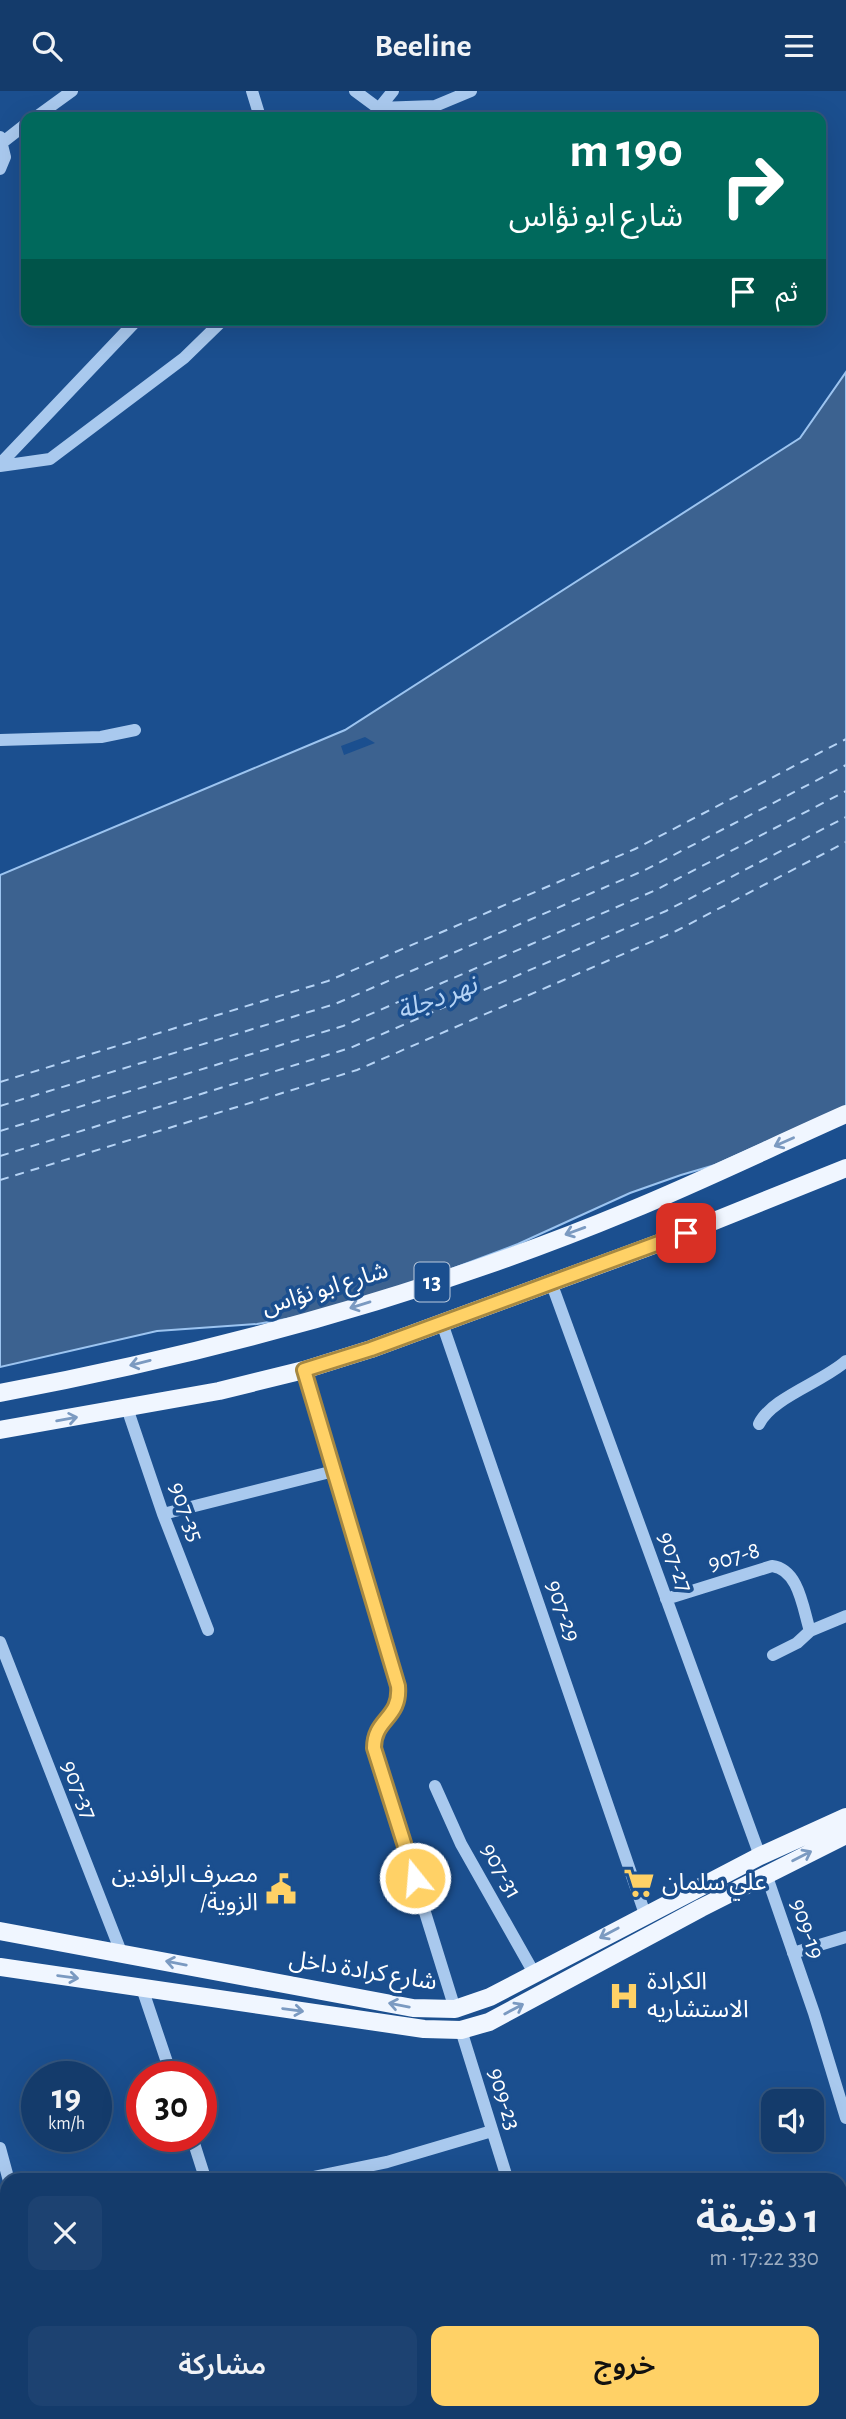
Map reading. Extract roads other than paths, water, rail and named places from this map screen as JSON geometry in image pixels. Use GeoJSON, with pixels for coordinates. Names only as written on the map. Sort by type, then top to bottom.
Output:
{"type":"FeatureCollection","features":[{"type":"Feature","properties":{"kind":"main road","name":"شارع ابو نؤاس"},"geometry":{"type":"LineString","coordinates":[[0,1393],[77,1379],[286,1328],[465,1272],[628,1212],[846,1114]]}},
{"type":"Feature","properties":{"kind":"main road","name":"13"},"geometry":{"type":"LineString","coordinates":[[0,1430],[219,1391],[304,1370],[442,1323],[698,1229],[846,1168]]}},
{"type":"Feature","properties":{"kind":"main road","name":"شارع كرادة داخل"},"geometry":{"type":"LineString","coordinates":[[0,1931],[413,2008],[455,2009],[490,1997],[760,1856],[846,1818]]}},
{"type":"Feature","properties":{"kind":"main road","name":"شارع كرادة داخل"},"geometry":{"type":"LineString","coordinates":[[0,1967],[424,2029],[461,2030],[489,2022],[766,1874],[846,1835]]}},
{"type":"Feature","properties":{"kind":"street"},"geometry":{"type":"LineString","coordinates":[[43,112],[72,91]]}},
{"type":"Feature","properties":{"kind":"street"},"geometry":{"type":"LineString","coordinates":[[251,91],[258,112]]}},
{"type":"Feature","properties":{"kind":"street"},"geometry":{"type":"LineString","coordinates":[[355,91],[374,112]]}},
{"type":"Feature","properties":{"kind":"street"},"geometry":{"type":"LineString","coordinates":[[376,112],[393,91]]}},
{"type":"Feature","properties":{"kind":"street"},"geometry":{"type":"LineString","coordinates":[[384,112],[435,106],[471,91]]}},
{"type":"Feature","properties":{"kind":"street"},"geometry":{"type":"LineString","coordinates":[[0,170],[5,157],[1,139],[21,127]]}},
{"type":"Feature","properties":{"kind":"street"},"geometry":{"type":"LineString","coordinates":[[0,465],[131,326]]}},
{"type":"Feature","properties":{"kind":"street"},"geometry":{"type":"LineString","coordinates":[[0,465],[50,459],[184,358],[217,326]]}},
{"type":"Feature","properties":{"kind":"street"},"geometry":{"type":"LineString","coordinates":[[0,740],[101,737],[135,730]]}},
{"type":"Feature","properties":{"kind":"street","name":"907-27"},"geometry":{"type":"LineString","coordinates":[[551,1282],[760,1856]]}},
{"type":"Feature","properties":{"kind":"street","name":"907-29"},"geometry":{"type":"LineString","coordinates":[[442,1323],[645,1914]]}},
{"type":"Feature","properties":{"kind":"street"},"geometry":{"type":"LineString","coordinates":[[759,1424],[771,1408],[835,1371],[846,1361]]}},
{"type":"Feature","properties":{"kind":"street"},"geometry":{"type":"LineString","coordinates":[[304,1370],[398,1686],[397,1705],[377,1731],[374,1748],[455,2009]]}},
{"type":"Feature","properties":{"kind":"street","name":"907-35"},"geometry":{"type":"LineString","coordinates":[[127,1408],[163,1514],[208,1630]]}},
{"type":"Feature","properties":{"kind":"street"},"geometry":{"type":"LineString","coordinates":[[163,1514],[334,1471]]}},
{"type":"Feature","properties":{"kind":"street","name":"907-8"},"geometry":{"type":"LineString","coordinates":[[666,1599],[772,1566],[782,1567],[792,1576],[810,1631]]}},
{"type":"Feature","properties":{"kind":"street"},"geometry":{"type":"LineString","coordinates":[[773,1655],[797,1643],[810,1631],[846,1616]]}},
{"type":"Feature","properties":{"kind":"street","name":"907-37"},"geometry":{"type":"LineString","coordinates":[[0,1642],[121,1952]]}},
{"type":"Feature","properties":{"kind":"street","name":"907-31"},"geometry":{"type":"LineString","coordinates":[[435,1786],[461,1844],[534,1973]]}},
{"type":"Feature","properties":{"kind":"street","name":"909-19"},"geometry":{"type":"LineString","coordinates":[[766,1874],[846,2117]]}},
{"type":"Feature","properties":{"kind":"street"},"geometry":{"type":"LineString","coordinates":[[793,1953],[846,1937]]}},
{"type":"Feature","properties":{"kind":"street"},"geometry":{"type":"LineString","coordinates":[[142,1988],[167,2061]]}},
{"type":"Feature","properties":{"kind":"street","name":"909-23"},"geometry":{"type":"LineString","coordinates":[[461,2030],[505,2173]]}},
{"type":"Feature","properties":{"kind":"street"},"geometry":{"type":"LineString","coordinates":[[334,2173],[387,2162],[492,2131]]}},
{"type":"Feature","properties":{"kind":"street"},"geometry":{"type":"LineString","coordinates":[[0,2148],[7,2173]]}},
{"type":"Feature","properties":{"kind":"street"},"geometry":{"type":"LineString","coordinates":[[196,2152],[203,2173]]}},
{"type":"Feature","properties":{"kind":"water","name":"نهر دجلة"},"geometry":{"type":"Polygon","coordinates":[[[846,372],[846,1106],[715,1165],[630,1193],[518,1244],[430,1277],[310,1315],[257,1324],[157,1331],[0,1367],[0,875],[345,730],[800,438],[846,372]]]}},
{"type":"Feature","properties":{"kind":"place","name":"علي سلمان"},"geometry":{"type":"Point","coordinates":[639,1883]}},
{"type":"Feature","properties":{"kind":"place","name":"مصرف الرافدين /الزوية"},"geometry":{"type":"Point","coordinates":[281,1889]}},
{"type":"Feature","properties":{"kind":"place","name":"الكرادة الاستشاريه"},"geometry":{"type":"Point","coordinates":[624,1996]}}]}
